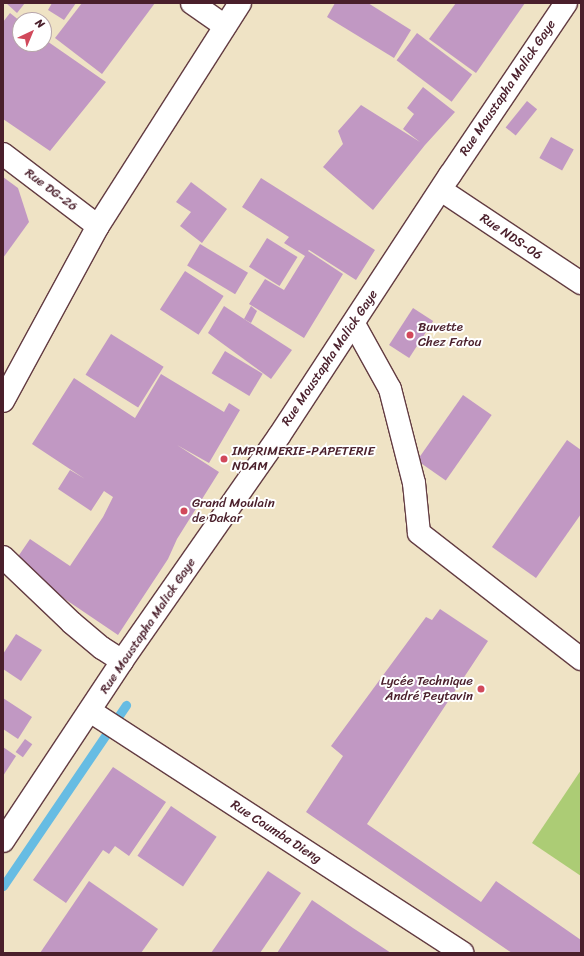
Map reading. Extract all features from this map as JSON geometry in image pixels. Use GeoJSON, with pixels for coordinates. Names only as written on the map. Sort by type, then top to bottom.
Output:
{"type":"FeatureCollection","features":[{"type":"Feature","properties":{"kind":"street"},"geometry":{"type":"LineString","coordinates":[[192,3],[225,26]]}},
{"type":"Feature","properties":{"kind":"street"},"geometry":{"type":"LineString","coordinates":[[3,401],[98,226],[240,3]]}},
{"type":"Feature","properties":{"kind":"street","name":"Rue Moustapha Malick Gaye"},"geometry":{"type":"LineString","coordinates":[[3,841],[122,661],[279,436],[566,3]]}},
{"type":"Feature","properties":{"kind":"street","name":"Rue DG-26"},"geometry":{"type":"LineString","coordinates":[[3,154],[98,226]]}},
{"type":"Feature","properties":{"kind":"street","name":"Rue NDS-06"},"geometry":{"type":"LineString","coordinates":[[441,190],[581,283]]}},
{"type":"Feature","properties":{"kind":"street"},"geometry":{"type":"LineString","coordinates":[[354,324],[390,389],[414,484],[419,533],[581,659]]}},
{"type":"Feature","properties":{"kind":"street"},"geometry":{"type":"LineString","coordinates":[[3,557],[72,623],[102,648],[122,661]]}},
{"type":"Feature","properties":{"kind":"street","name":"Rue Coumba Dieng"},"geometry":{"type":"LineString","coordinates":[[90,711],[462,953]]}},
{"type":"Feature","properties":{"kind":"green space"},"geometry":{"type":"Polygon","coordinates":[[[581,770],[581,876],[532,843],[581,770]]]}},
{"type":"Feature","properties":{"kind":"building"},"geometry":{"type":"Polygon","coordinates":[[[6,3],[25,3],[18,12],[6,3]]]}},
{"type":"Feature","properties":{"kind":"building"},"geometry":{"type":"Polygon","coordinates":[[[52,3],[76,3],[64,20],[48,10],[52,3]]]}},
{"type":"Feature","properties":{"kind":"building"},"geometry":{"type":"Polygon","coordinates":[[[82,3],[155,3],[102,74],[55,38],[82,3]]]}},
{"type":"Feature","properties":{"kind":"building"},"geometry":{"type":"Polygon","coordinates":[[[335,3],[368,3],[411,30],[394,58],[327,17],[335,3]]]}},
{"type":"Feature","properties":{"kind":"building"},"geometry":{"type":"Polygon","coordinates":[[[456,3],[525,3],[476,73],[429,39],[456,3]]]}},
{"type":"Feature","properties":{"kind":"building"},"geometry":{"type":"Polygon","coordinates":[[[10,13],[12,15],[12,52],[52,52],[52,45],[106,82],[50,151],[3,119],[3,22],[10,13]]]}},
{"type":"Feature","properties":{"kind":"building"},"geometry":{"type":"Polygon","coordinates":[[[417,33],[472,75],[452,102],[397,60],[417,33]]]}},
{"type":"Feature","properties":{"kind":"building"},"geometry":{"type":"Polygon","coordinates":[[[423,87],[455,112],[425,145],[373,210],[323,167],[343,144],[338,131],[361,105],[420,142],[403,129],[414,114],[407,108],[423,87]]]}},
{"type":"Feature","properties":{"kind":"building"},"geometry":{"type":"Polygon","coordinates":[[[527,101],[537,109],[516,136],[506,127],[527,101]]]}},
{"type":"Feature","properties":{"kind":"building"},"geometry":{"type":"Polygon","coordinates":[[[551,137],[574,150],[562,171],[539,158],[551,137]]]}},
{"type":"Feature","properties":{"kind":"building"},"geometry":{"type":"Polygon","coordinates":[[[3,177],[18,188],[29,222],[3,258],[3,177]]]}},
{"type":"Feature","properties":{"kind":"building"},"geometry":{"type":"Polygon","coordinates":[[[261,178],[375,250],[356,280],[309,250],[308,251],[343,274],[304,338],[249,304],[265,279],[284,290],[305,256],[284,243],[289,237],[242,207],[261,178]]]}},
{"type":"Feature","properties":{"kind":"building"},"geometry":{"type":"Polygon","coordinates":[[[191,182],[227,209],[202,243],[180,226],[191,212],[176,202],[191,182]]]}},
{"type":"Feature","properties":{"kind":"building"},"geometry":{"type":"Polygon","coordinates":[[[267,238],[298,257],[280,286],[249,267],[267,238]]]}},
{"type":"Feature","properties":{"kind":"building"},"geometry":{"type":"Polygon","coordinates":[[[200,244],[248,273],[235,294],[187,265],[200,244]]]}},
{"type":"Feature","properties":{"kind":"building"},"geometry":{"type":"Polygon","coordinates":[[[185,271],[224,296],[199,335],[160,310],[185,271]]]}},
{"type":"Feature","properties":{"kind":"building"},"geometry":{"type":"Polygon","coordinates":[[[224,306],[292,350],[271,379],[208,333],[224,306]]]}},
{"type":"Feature","properties":{"kind":"building"},"geometry":{"type":"Polygon","coordinates":[[[251,306],[257,311],[251,323],[244,319],[251,306]]]}},
{"type":"Feature","properties":{"kind":"building"},"geometry":{"type":"Polygon","coordinates":[[[413,308],[433,321],[409,358],[389,345],[413,308]]]}},
{"type":"Feature","properties":{"kind":"building"},"geometry":{"type":"Polygon","coordinates":[[[111,334],[164,367],[138,408],[86,375],[111,334]]]}},
{"type":"Feature","properties":{"kind":"building"},"geometry":{"type":"Polygon","coordinates":[[[225,351],[263,374],[249,396],[212,373],[225,351]]]}},
{"type":"Feature","properties":{"kind":"building"},"geometry":{"type":"Polygon","coordinates":[[[161,374],[224,412],[229,403],[240,410],[209,463],[177,445],[219,472],[177,539],[168,559],[118,635],[13,564],[30,539],[70,566],[103,517],[113,497],[104,491],[91,511],[58,489],[70,470],[85,479],[32,444],[74,378],[135,418],[161,374]]]}},
{"type":"Feature","properties":{"kind":"building"},"geometry":{"type":"Polygon","coordinates":[[[463,395],[492,415],[446,481],[417,461],[463,395]]]}},
{"type":"Feature","properties":{"kind":"building"},"geometry":{"type":"Polygon","coordinates":[[[567,440],[581,450],[581,514],[536,578],[492,547],[567,440]]]}},
{"type":"Feature","properties":{"kind":"building"},"geometry":{"type":"Polygon","coordinates":[[[440,609],[488,641],[367,824],[481,902],[496,881],[581,940],[581,953],[512,953],[306,812],[343,756],[331,746],[426,617],[432,620],[440,609]]]}},
{"type":"Feature","properties":{"kind":"building"},"geometry":{"type":"Polygon","coordinates":[[[16,634],[42,650],[21,681],[3,669],[3,654],[16,634]]]}},
{"type":"Feature","properties":{"kind":"building"},"geometry":{"type":"Polygon","coordinates":[[[3,698],[32,717],[18,739],[3,729],[3,698]]]}},
{"type":"Feature","properties":{"kind":"building"},"geometry":{"type":"Polygon","coordinates":[[[25,739],[32,744],[23,757],[16,752],[25,739]]]}},
{"type":"Feature","properties":{"kind":"building"},"geometry":{"type":"Polygon","coordinates":[[[3,747],[16,756],[3,776],[3,747]]]}},
{"type":"Feature","properties":{"kind":"building"},"geometry":{"type":"Polygon","coordinates":[[[113,767],[166,802],[129,856],[115,846],[109,854],[103,850],[66,903],[33,880],[113,767]]]}},
{"type":"Feature","properties":{"kind":"building"},"geometry":{"type":"Polygon","coordinates":[[[171,806],[217,837],[183,886],[137,856],[171,806]]]}},
{"type":"Feature","properties":{"kind":"building"},"geometry":{"type":"Polygon","coordinates":[[[268,871],[301,893],[260,953],[211,953],[268,871]]]}},
{"type":"Feature","properties":{"kind":"building"},"geometry":{"type":"Polygon","coordinates":[[[89,881],[158,929],[141,953],[40,953],[89,881]]]}},
{"type":"Feature","properties":{"kind":"building"},"geometry":{"type":"Polygon","coordinates":[[[312,900],[353,928],[391,953],[277,953],[312,900]]]}},
{"type":"Feature","properties":{"kind":"waterway"},"geometry":{"type":"LineString","coordinates":[[3,886],[126,705]]}},
{"type":"Feature","properties":{"kind":"place","name":"Buvette Chez Fatou"},"geometry":{"type":"Point","coordinates":[410,335]}},
{"type":"Feature","properties":{"kind":"place","name":"IMPRIMERIE-PAPETERIE NDAM"},"geometry":{"type":"Point","coordinates":[224,459]}},
{"type":"Feature","properties":{"kind":"place","name":"Grand Moulain de Dakar"},"geometry":{"type":"Point","coordinates":[184,511]}},
{"type":"Feature","properties":{"kind":"place","name":"Lycée Technique André Peytavin"},"geometry":{"type":"Point","coordinates":[481,689]}}]}
